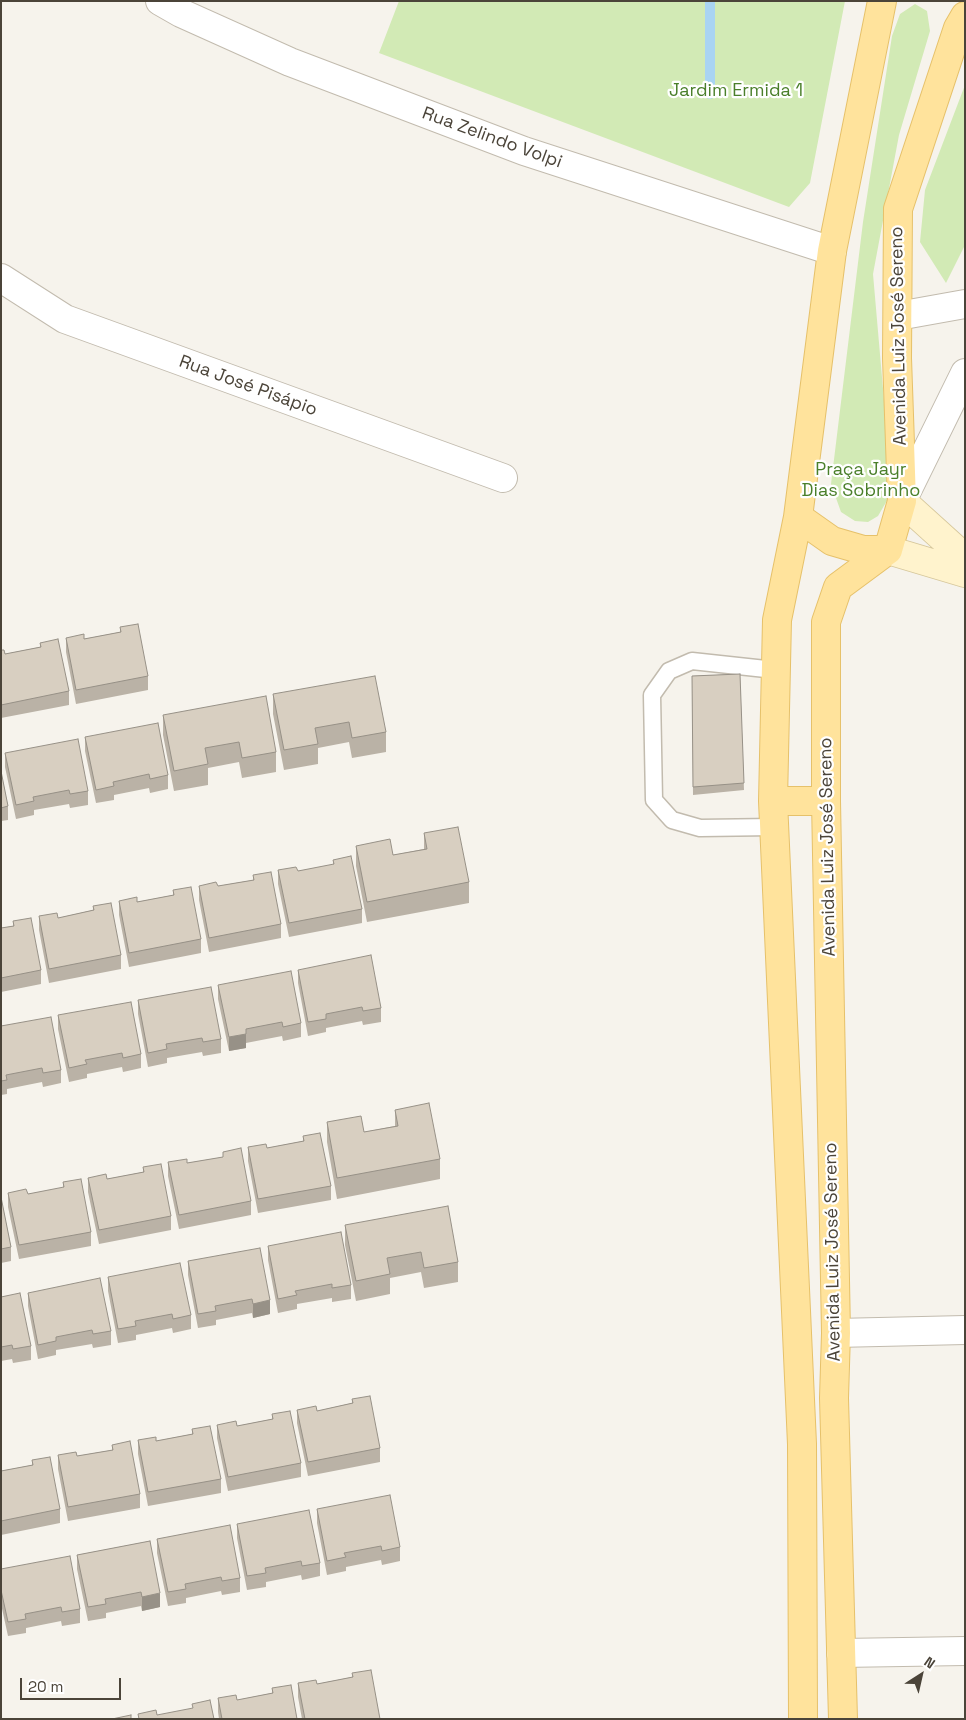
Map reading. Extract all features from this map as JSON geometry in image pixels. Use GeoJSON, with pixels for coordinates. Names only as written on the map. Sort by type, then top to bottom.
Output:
{"type":"FeatureCollection","features":[{"type":"Feature","properties":{"kind":"main road","name":"Avenida Luiz José Sereno"},"geometry":{"type":"LineString","coordinates":[[803,1719],[802,1444],[774,814],[777,620],[798,517],[832,251],[882,1]]}},
{"type":"Feature","properties":{"kind":"main road"},"geometry":{"type":"LineString","coordinates":[[947,1],[961,22]]}},
{"type":"Feature","properties":{"kind":"main road","name":"Avenida Luiz José Sereno"},"geometry":{"type":"LineString","coordinates":[[843,1719],[834,1398],[836,1333],[826,800],[826,622],[838,587],[888,550],[902,501],[897,358],[898,209],[961,22]]}},
{"type":"Feature","properties":{"kind":"main road"},"geometry":{"type":"LineString","coordinates":[[902,501],[965,558]]}},
{"type":"Feature","properties":{"kind":"main road"},"geometry":{"type":"LineString","coordinates":[[798,517],[832,541],[863,550],[888,550],[965,573]]}},
{"type":"Feature","properties":{"kind":"main road"},"geometry":{"type":"LineString","coordinates":[[774,814],[826,800]]}},
{"type":"Feature","properties":{"kind":"street","name":"Rua Zelindo Volpi"},"geometry":{"type":"LineString","coordinates":[[160,1],[181,13],[290,62],[524,151],[832,251]]}},
{"type":"Feature","properties":{"kind":"street","name":"Rua José Pisápio"},"geometry":{"type":"LineString","coordinates":[[1,278],[65,319],[503,478]]}},
{"type":"Feature","properties":{"kind":"street"},"geometry":{"type":"LineString","coordinates":[[898,316],[965,304]]}},
{"type":"Feature","properties":{"kind":"street"},"geometry":{"type":"LineString","coordinates":[[902,501],[965,373]]}},
{"type":"Feature","properties":{"kind":"street"},"geometry":{"type":"LineString","coordinates":[[836,1333],[965,1330]]}},
{"type":"Feature","properties":{"kind":"street"},"geometry":{"type":"LineString","coordinates":[[842,1653],[965,1651]]}},
{"type":"Feature","properties":{"kind":"lane"},"geometry":{"type":"LineString","coordinates":[[774,814],[700,828],[672,820],[654,800],[652,695],[669,670],[692,661],[775,670]]}},
{"type":"Feature","properties":{"kind":"green space","name":"Jardim Ermida 1"},"geometry":{"type":"Polygon","coordinates":[[[399,1],[845,1],[810,183],[789,207],[379,53],[399,1]]]}},
{"type":"Feature","properties":{"kind":"green space","name":"Praça Jayr Dias Sobrinho"},"geometry":{"type":"Polygon","coordinates":[[[915,4],[927,11],[930,31],[899,135],[873,274],[892,492],[878,516],[868,522],[855,521],[841,512],[831,484],[863,222],[892,36],[900,14],[915,4]]]}},
{"type":"Feature","properties":{"kind":"green space"},"geometry":{"type":"Polygon","coordinates":[[[965,85],[965,245],[946,283],[920,242],[925,190],[965,85]]]}},
{"type":"Feature","properties":{"kind":"building"},"geometry":{"type":"Polygon","coordinates":[[[138,624],[148,676],[76,690],[66,638],[84,634],[84,639],[121,632],[120,627],[138,624]]]}},
{"type":"Feature","properties":{"kind":"building"},"geometry":{"type":"Polygon","coordinates":[[[58,639],[69,691],[1,705],[1,650],[4,650],[5,654],[41,647],[40,643],[58,639]]]}},
{"type":"Feature","properties":{"kind":"building"},"geometry":{"type":"Polygon","coordinates":[[[740,674],[744,783],[693,787],[692,676],[740,674]]]}},
{"type":"Feature","properties":{"kind":"building"},"geometry":{"type":"Polygon","coordinates":[[[375,676],[386,732],[352,738],[349,722],[315,728],[318,744],[284,750],[273,694],[375,676]]]}},
{"type":"Feature","properties":{"kind":"building"},"geometry":{"type":"Polygon","coordinates":[[[266,696],[276,752],[242,758],[239,742],[205,748],[208,764],[174,771],[163,715],[266,696]]]}},
{"type":"Feature","properties":{"kind":"building"},"geometry":{"type":"Polygon","coordinates":[[[158,723],[168,775],[150,779],[149,774],[113,782],[114,786],[96,790],[85,737],[158,723]]]}},
{"type":"Feature","properties":{"kind":"building"},"geometry":{"type":"Polygon","coordinates":[[[78,739],[88,791],[70,794],[69,790],[33,797],[34,801],[16,805],[5,753],[78,739]]]}},
{"type":"Feature","properties":{"kind":"building"},"geometry":{"type":"Polygon","coordinates":[[[1,771],[8,806],[1,808],[1,771]]]}},
{"type":"Feature","properties":{"kind":"building"},"geometry":{"type":"Polygon","coordinates":[[[458,827],[469,882],[367,902],[356,846],[390,839],[393,855],[427,849],[424,833],[458,827]]]}},
{"type":"Feature","properties":{"kind":"building"},"geometry":{"type":"Polygon","coordinates":[[[351,856],[362,909],[289,923],[278,870],[296,867],[298,871],[334,864],[333,860],[351,856]]]}},
{"type":"Feature","properties":{"kind":"building"},"geometry":{"type":"Polygon","coordinates":[[[271,872],[281,924],[209,938],[199,886],[216,882],[218,886],[254,880],[253,875],[271,872]]]}},
{"type":"Feature","properties":{"kind":"building"},"geometry":{"type":"Polygon","coordinates":[[[191,887],[201,939],[129,953],[119,901],[137,897],[137,902],[174,895],[173,890],[191,887]]]}},
{"type":"Feature","properties":{"kind":"building"},"geometry":{"type":"Polygon","coordinates":[[[111,903],[121,955],[49,969],[39,916],[57,913],[58,918],[94,910],[93,906],[111,903]]]}},
{"type":"Feature","properties":{"kind":"building"},"geometry":{"type":"Polygon","coordinates":[[[31,918],[41,970],[1,978],[1,928],[14,926],[13,921],[31,918]]]}},
{"type":"Feature","properties":{"kind":"building"},"geometry":{"type":"Polygon","coordinates":[[[371,955],[381,1008],[363,1011],[362,1007],[326,1014],[326,1019],[308,1022],[298,970],[371,955]]]}},
{"type":"Feature","properties":{"kind":"building"},"geometry":{"type":"Polygon","coordinates":[[[291,971],[301,1023],[283,1027],[282,1022],[246,1029],[246,1034],[229,1037],[218,985],[291,971]]]}},
{"type":"Feature","properties":{"kind":"building"},"geometry":{"type":"Polygon","coordinates":[[[211,987],[221,1039],[203,1042],[202,1038],[166,1044],[167,1049],[148,1053],[138,1000],[211,987]]]}},
{"type":"Feature","properties":{"kind":"building"},"geometry":{"type":"Polygon","coordinates":[[[131,1002],[141,1054],[123,1058],[122,1053],[85,1060],[87,1064],[69,1068],[58,1015],[131,1002]]]}},
{"type":"Feature","properties":{"kind":"building"},"geometry":{"type":"Polygon","coordinates":[[[51,1017],[61,1070],[43,1073],[42,1068],[6,1075],[7,1080],[1,1081],[1,1026],[51,1017]]]}},
{"type":"Feature","properties":{"kind":"building"},"geometry":{"type":"Polygon","coordinates":[[[429,1103],[440,1159],[337,1178],[327,1122],[361,1116],[364,1132],[398,1126],[395,1110],[429,1103]]]}},
{"type":"Feature","properties":{"kind":"building"},"geometry":{"type":"Polygon","coordinates":[[[320,1133],[331,1186],[258,1199],[248,1147],[266,1144],[267,1148],[304,1141],[303,1136],[320,1133]]]}},
{"type":"Feature","properties":{"kind":"building"},"geometry":{"type":"Polygon","coordinates":[[[241,1148],[251,1201],[179,1215],[168,1162],[187,1159],[187,1163],[223,1157],[223,1152],[241,1148]]]}},
{"type":"Feature","properties":{"kind":"building"},"geometry":{"type":"Polygon","coordinates":[[[161,1164],[171,1216],[99,1230],[88,1178],[106,1174],[107,1179],[144,1172],[143,1167],[161,1164]]]}},
{"type":"Feature","properties":{"kind":"building"},"geometry":{"type":"Polygon","coordinates":[[[81,1179],[91,1232],[19,1245],[8,1193],[26,1189],[28,1194],[64,1187],[63,1182],[81,1179]]]}},
{"type":"Feature","properties":{"kind":"building"},"geometry":{"type":"Polygon","coordinates":[[[1,1197],[11,1247],[1,1249],[1,1197]]]}},
{"type":"Feature","properties":{"kind":"building"},"geometry":{"type":"Polygon","coordinates":[[[448,1206],[458,1262],[424,1268],[421,1252],[387,1258],[390,1274],[356,1281],[345,1225],[448,1206]]]}},
{"type":"Feature","properties":{"kind":"building"},"geometry":{"type":"Polygon","coordinates":[[[341,1232],[351,1285],[332,1288],[332,1284],[295,1291],[297,1295],[278,1299],[268,1246],[341,1232]]]}},
{"type":"Feature","properties":{"kind":"building"},"geometry":{"type":"Polygon","coordinates":[[[260,1248],[270,1300],[253,1304],[252,1299],[215,1306],[216,1311],[198,1314],[188,1261],[260,1248]]]}},
{"type":"Feature","properties":{"kind":"building"},"geometry":{"type":"Polygon","coordinates":[[[180,1263],[191,1315],[173,1319],[172,1314],[135,1321],[136,1326],[118,1329],[108,1277],[180,1263]]]}},
{"type":"Feature","properties":{"kind":"building"},"geometry":{"type":"Polygon","coordinates":[[[100,1278],[111,1331],[93,1334],[92,1330],[56,1337],[56,1341],[38,1345],[28,1293],[100,1278]]]}},
{"type":"Feature","properties":{"kind":"building"},"geometry":{"type":"Polygon","coordinates":[[[20,1293],[31,1346],[13,1349],[12,1345],[1,1347],[1,1297],[20,1293]]]}},
{"type":"Feature","properties":{"kind":"building"},"geometry":{"type":"Polygon","coordinates":[[[370,1396],[380,1448],[308,1462],[297,1410],[316,1406],[317,1411],[353,1403],[352,1399],[370,1396]]]}},
{"type":"Feature","properties":{"kind":"building"},"geometry":{"type":"Polygon","coordinates":[[[290,1411],[301,1463],[228,1477],[217,1425],[236,1421],[237,1426],[273,1419],[272,1414],[290,1411]]]}},
{"type":"Feature","properties":{"kind":"building"},"geometry":{"type":"Polygon","coordinates":[[[210,1426],[221,1479],[148,1492],[138,1440],[156,1437],[156,1441],[193,1434],[192,1429],[210,1426]]]}},
{"type":"Feature","properties":{"kind":"building"},"geometry":{"type":"Polygon","coordinates":[[[130,1441],[140,1494],[68,1507],[58,1455],[76,1452],[77,1456],[113,1450],[112,1445],[130,1441]]]}},
{"type":"Feature","properties":{"kind":"building"},"geometry":{"type":"Polygon","coordinates":[[[50,1457],[60,1509],[1,1521],[1,1471],[33,1465],[32,1460],[50,1457]]]}},
{"type":"Feature","properties":{"kind":"building"},"geometry":{"type":"Polygon","coordinates":[[[390,1495],[400,1547],[382,1551],[381,1546],[344,1553],[346,1557],[327,1561],[317,1509],[390,1495]]]}},
{"type":"Feature","properties":{"kind":"building"},"geometry":{"type":"Polygon","coordinates":[[[309,1510],[320,1563],[302,1566],[301,1561],[265,1568],[266,1573],[247,1576],[237,1524],[309,1510]]]}},
{"type":"Feature","properties":{"kind":"building"},"geometry":{"type":"Polygon","coordinates":[[[230,1525],[240,1578],[222,1581],[221,1577],[185,1584],[186,1589],[168,1592],[157,1539],[230,1525]]]}},
{"type":"Feature","properties":{"kind":"building"},"geometry":{"type":"Polygon","coordinates":[[[150,1541],[160,1593],[142,1597],[141,1592],[105,1599],[106,1604],[88,1607],[77,1555],[150,1541]]]}},
{"type":"Feature","properties":{"kind":"building"},"geometry":{"type":"Polygon","coordinates":[[[70,1556],[80,1609],[62,1612],[61,1607],[25,1614],[26,1619],[8,1622],[1,1590],[1,1569],[70,1556]]]}},
{"type":"Feature","properties":{"kind":"building"},"geometry":{"type":"Polygon","coordinates":[[[371,1670],[380,1719],[305,1719],[298,1683],[316,1680],[317,1684],[353,1677],[352,1673],[371,1670]]]}},
{"type":"Feature","properties":{"kind":"building"},"geometry":{"type":"Polygon","coordinates":[[[291,1685],[297,1719],[222,1719],[218,1698],[236,1695],[237,1700],[273,1693],[272,1688],[291,1685]]]}},
{"type":"Feature","properties":{"kind":"building"},"geometry":{"type":"Polygon","coordinates":[[[210,1700],[214,1719],[139,1719],[138,1714],[156,1710],[157,1715],[193,1708],[192,1704],[210,1700]]]}},
{"type":"Feature","properties":{"kind":"building"},"geometry":{"type":"Polygon","coordinates":[[[131,1715],[131,1719],[112,1719],[131,1715]]]}},
{"type":"Feature","properties":{"kind":"waterway"},"geometry":{"type":"LineString","coordinates":[[710,1],[710,94]]}}]}
